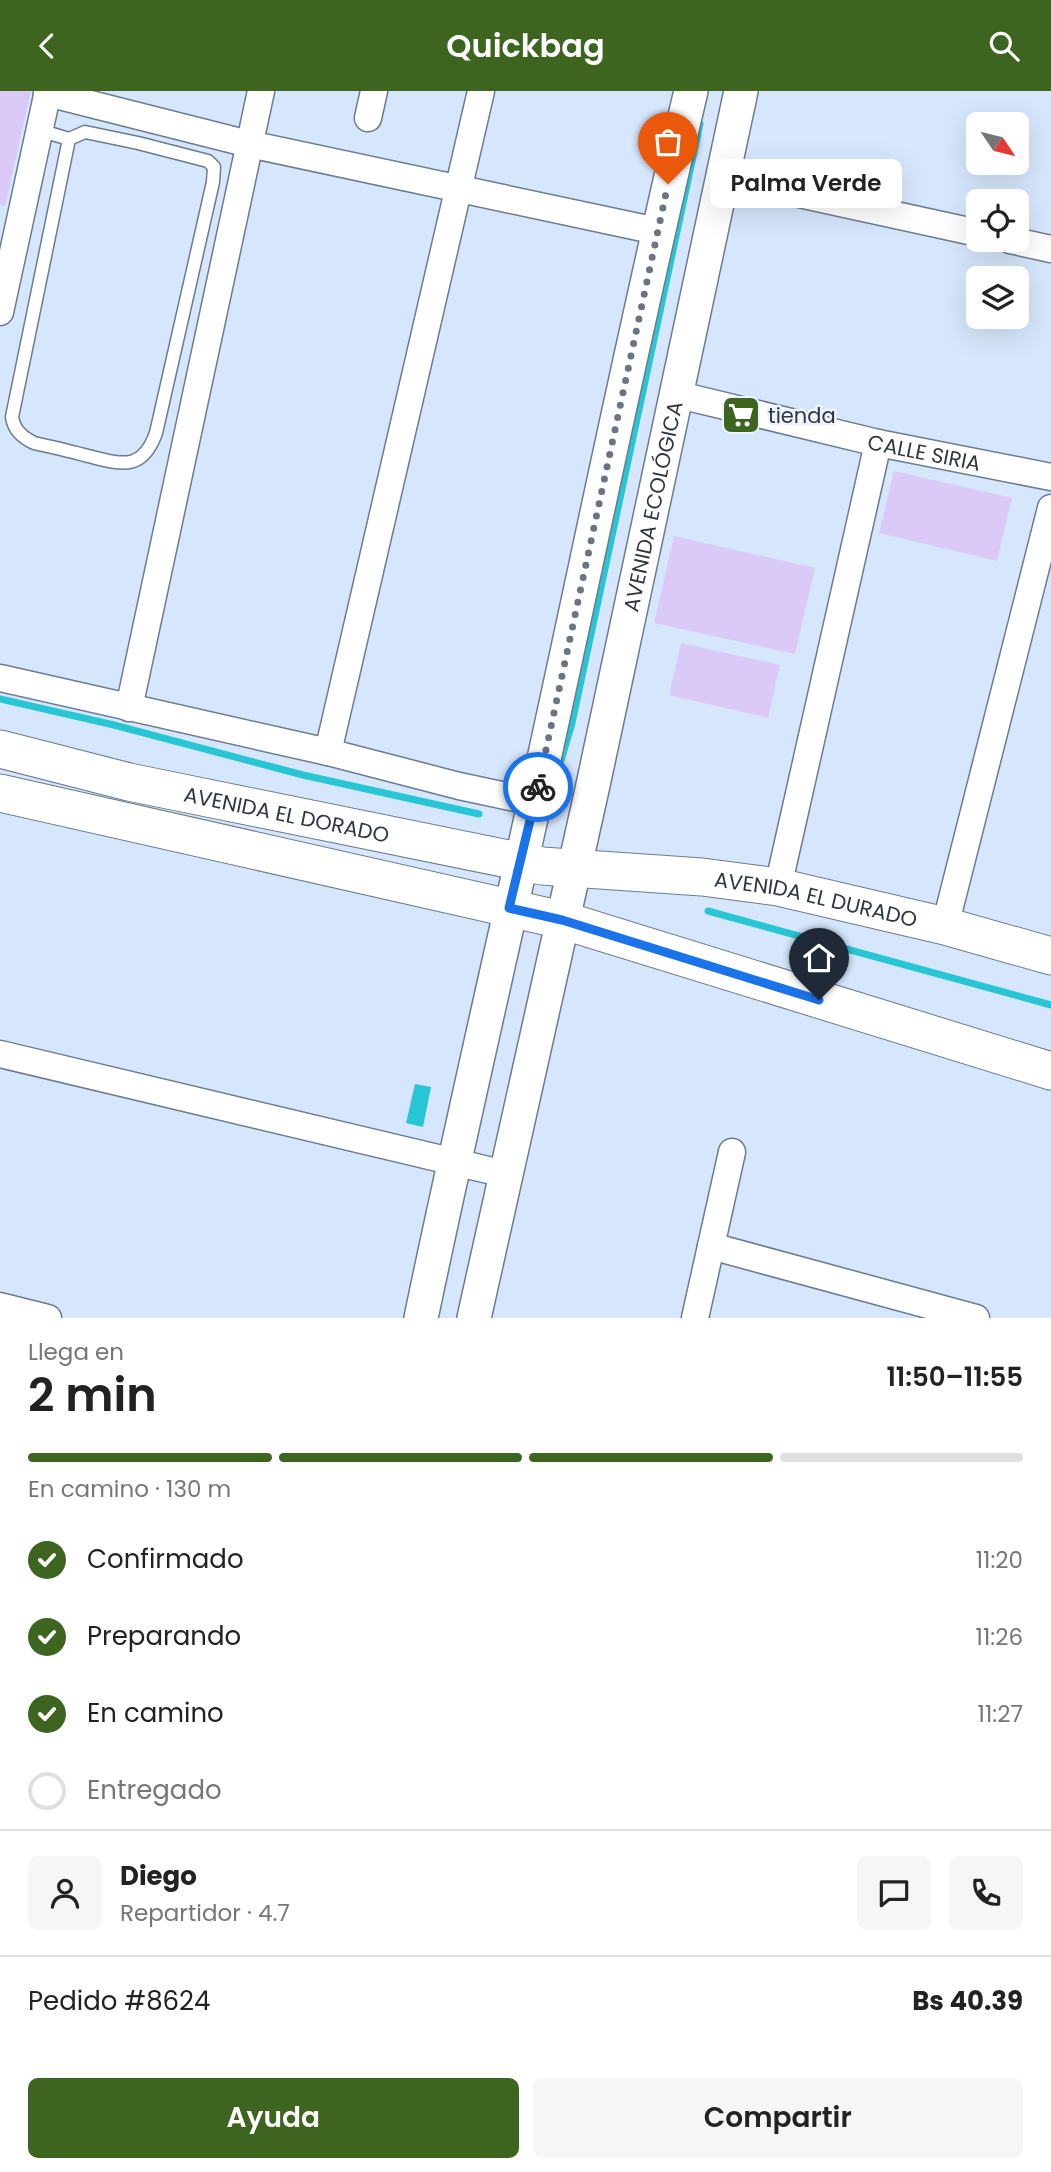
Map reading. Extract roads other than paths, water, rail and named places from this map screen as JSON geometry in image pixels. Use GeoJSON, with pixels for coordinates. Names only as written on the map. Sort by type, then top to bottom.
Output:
{"type":"FeatureCollection","features":[{"type":"Feature","properties":{"kind":"main road","name":"AVENIDA EL DORADO"},"geometry":{"type":"LineString","coordinates":[[0,749],[129,782],[521,862],[575,870]]}},
{"type":"Feature","properties":{"kind":"main road","name":"AVENIDA EL DORADO"},"geometry":{"type":"LineString","coordinates":[[0,793],[509,908]]}},
{"type":"Feature","properties":{"kind":"main road","name":"AVENIDA EL DURADO"},"geometry":{"type":"LineString","coordinates":[[575,870],[702,877],[778,887],[944,926],[1051,956]]}},
{"type":"Feature","properties":{"kind":"main road"},"geometry":{"type":"LineString","coordinates":[[509,908],[562,920],[1051,1071]]}},
{"type":"Feature","properties":{"kind":"street"},"geometry":{"type":"LineString","coordinates":[[129,708],[261,91]]}},
{"type":"Feature","properties":{"kind":"street"},"geometry":{"type":"LineString","coordinates":[[368,118],[374,91]]}},
{"type":"Feature","properties":{"kind":"street"},"geometry":{"type":"LineString","coordinates":[[328,752],[481,91]]}},
{"type":"Feature","properties":{"kind":"street"},"geometry":{"type":"LineString","coordinates":[[421,1318],[657,231],[691,91]]}},
{"type":"Feature","properties":{"kind":"street","name":"AVENIDA ECOLÓGICA"},"geometry":{"type":"LineString","coordinates":[[474,1318],[575,870],[741,91]]}},
{"type":"Feature","properties":{"kind":"street"},"geometry":{"type":"LineString","coordinates":[[0,312],[11,205],[39,130],[48,92],[249,144],[657,231]]}},
{"type":"Feature","properties":{"kind":"street"},"geometry":{"type":"LineString","coordinates":[[721,177],[966,230]]}},
{"type":"Feature","properties":{"kind":"street"},"geometry":{"type":"LineString","coordinates":[[1029,244],[1051,249]]}},
{"type":"Feature","properties":{"kind":"street","name":"CALLE SIRIA"},"geometry":{"type":"LineString","coordinates":[[675,394],[878,443],[1051,477]]}},
{"type":"Feature","properties":{"kind":"street"},"geometry":{"type":"LineString","coordinates":[[778,887],[878,443]]}},
{"type":"Feature","properties":{"kind":"street"},"geometry":{"type":"LineString","coordinates":[[944,926],[1051,508]]}},
{"type":"Feature","properties":{"kind":"street"},"geometry":{"type":"LineString","coordinates":[[0,678],[328,752],[459,786],[534,802]]}},
{"type":"Feature","properties":{"kind":"street"},"geometry":{"type":"LineString","coordinates":[[0,1054],[505,1174]]}},
{"type":"Feature","properties":{"kind":"street"},"geometry":{"type":"LineString","coordinates":[[695,1318],[732,1152]]}},
{"type":"Feature","properties":{"kind":"street"},"geometry":{"type":"LineString","coordinates":[[711,1246],[976,1318]]}},
{"type":"Feature","properties":{"kind":"street"},"geometry":{"type":"LineString","coordinates":[[0,1306],[48,1318]]}},
{"type":"Feature","properties":{"kind":"lane"},"geometry":{"type":"LineString","coordinates":[[39,130],[69,139],[86,132],[125,140],[208,161],[214,167],[209,203],[156,433],[152,445],[138,459],[121,464],[34,443],[23,438],[13,423],[69,139]]}},
{"type":"Feature","properties":{"kind":"water"},"geometry":{"type":"Polygon","coordinates":[[[415,1084],[431,1087],[423,1127],[406,1123],[415,1084]]]}},
{"type":"Feature","properties":{"kind":"waterway"},"geometry":{"type":"LineString","coordinates":[[558,771],[572,723],[700,124]]}},
{"type":"Feature","properties":{"kind":"waterway"},"geometry":{"type":"LineString","coordinates":[[0,699],[114,725],[303,775],[479,814]]}},
{"type":"Feature","properties":{"kind":"waterway"},"geometry":{"type":"LineString","coordinates":[[708,911],[1051,1005]]}},
{"type":"Feature","properties":{"kind":"place","name":"Palma Verde"},"geometry":{"type":"Point","coordinates":[668,184]}},
{"type":"Feature","properties":{"kind":"place","name":"tienda"},"geometry":{"type":"Point","coordinates":[741,415]}}]}
